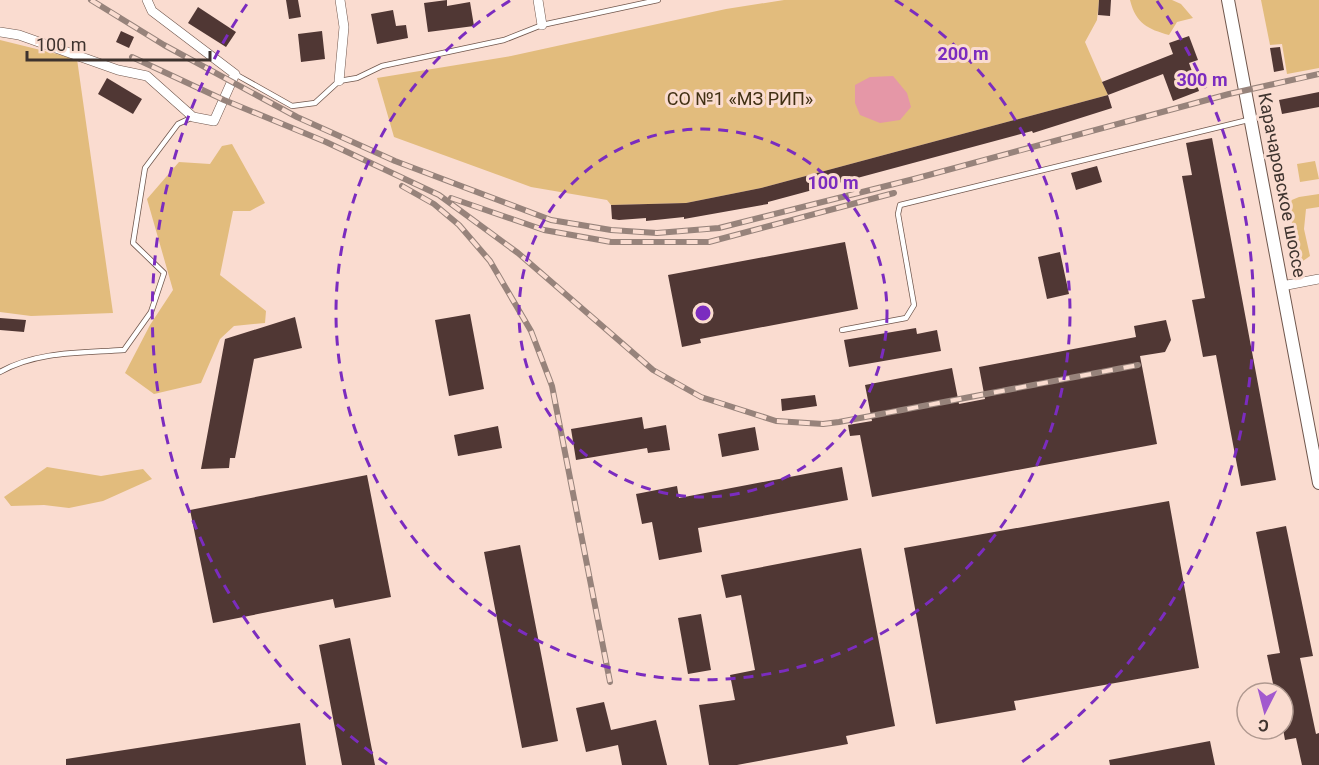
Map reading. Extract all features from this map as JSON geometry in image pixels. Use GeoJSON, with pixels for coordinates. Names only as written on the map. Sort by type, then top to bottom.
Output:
{"type":"FeatureCollection","features":[{"type":"Feature","properties":{"kind":"street"},"geometry":{"type":"LineString","coordinates":[[0,32],[19,35],[118,70],[147,76],[193,117],[214,121],[235,74],[152,11],[147,0]]}},
{"type":"Feature","properties":{"kind":"street"},"geometry":{"type":"LineString","coordinates":[[339,81],[344,27],[340,0]]}},
{"type":"Feature","properties":{"kind":"street"},"geometry":{"type":"LineString","coordinates":[[538,0],[542,25]]}},
{"type":"Feature","properties":{"kind":"street","name":"Карачаровское шоссе"},"geometry":{"type":"LineString","coordinates":[[1228,0],[1319,483]]}},
{"type":"Feature","properties":{"kind":"street"},"geometry":{"type":"LineString","coordinates":[[1282,286],[1319,279]]}},
{"type":"Feature","properties":{"kind":"lane"},"geometry":{"type":"LineString","coordinates":[[235,74],[292,106],[315,103],[339,81],[357,78],[382,66],[504,40],[542,25],[658,0]]}},
{"type":"Feature","properties":{"kind":"lane"},"geometry":{"type":"LineString","coordinates":[[0,372],[17,362],[50,355],[124,350],[151,312],[164,273],[133,243],[145,168],[178,124],[193,117]]}},
{"type":"Feature","properties":{"kind":"lane"},"geometry":{"type":"LineString","coordinates":[[842,330],[906,318],[914,305],[898,214],[900,205],[1251,119]]}},
{"type":"Feature","properties":{"kind":"green space","name":"СО №1 «МЗ РИП»"},"geometry":{"type":"Polygon","coordinates":[[[784,0],[1099,0],[1097,20],[1085,42],[1108,95],[761,188],[686,203],[611,205],[607,200],[531,187],[394,137],[377,78],[511,56],[726,9],[784,0]]]}},
{"type":"Feature","properties":{"kind":"green space"},"geometry":{"type":"Polygon","coordinates":[[[1130,0],[1172,0],[1181,4],[1193,18],[1177,22],[1169,35],[1139,20],[1130,0]]]}},
{"type":"Feature","properties":{"kind":"green space"},"geometry":{"type":"Polygon","coordinates":[[[1261,0],[1319,0],[1319,68],[1287,74],[1282,44],[1270,45],[1261,0]]]}},
{"type":"Feature","properties":{"kind":"green space"},"geometry":{"type":"Polygon","coordinates":[[[0,40],[77,59],[113,313],[31,316],[0,312],[0,40]]]}},
{"type":"Feature","properties":{"kind":"green space"},"geometry":{"type":"Polygon","coordinates":[[[232,144],[265,203],[250,211],[233,211],[220,275],[266,311],[265,323],[234,326],[220,339],[201,383],[154,394],[125,373],[150,325],[173,290],[147,199],[179,162],[210,164],[222,146],[232,144]]]}},
{"type":"Feature","properties":{"kind":"green space"},"geometry":{"type":"Polygon","coordinates":[[[1315,161],[1319,179],[1300,182],[1297,164],[1315,161]]]}},
{"type":"Feature","properties":{"kind":"green space"},"geometry":{"type":"Polygon","coordinates":[[[1319,194],[1319,207],[1306,209],[1304,229],[1310,256],[1303,261],[1300,257],[1287,202],[1299,197],[1319,194]]]}},
{"type":"Feature","properties":{"kind":"green space"},"geometry":{"type":"Polygon","coordinates":[[[47,467],[101,476],[143,469],[152,479],[103,501],[69,508],[44,505],[11,506],[4,497],[47,467]]]}},
{"type":"Feature","properties":{"kind":"shaded area"},"geometry":{"type":"Polygon","coordinates":[[[893,76],[907,93],[911,107],[900,120],[880,123],[860,115],[855,103],[855,85],[870,77],[893,76]]]}},
{"type":"Feature","properties":{"kind":"building"},"geometry":{"type":"Polygon","coordinates":[[[286,0],[298,0],[301,17],[289,19],[286,0]]]}},
{"type":"Feature","properties":{"kind":"building"},"geometry":{"type":"Polygon","coordinates":[[[447,0],[447,6],[470,2],[474,26],[428,32],[424,3],[447,0]]]}},
{"type":"Feature","properties":{"kind":"building"},"geometry":{"type":"Polygon","coordinates":[[[1099,0],[1111,0],[1110,16],[1098,15],[1099,0]]]}},
{"type":"Feature","properties":{"kind":"building"},"geometry":{"type":"Polygon","coordinates":[[[198,7],[236,32],[226,47],[188,23],[198,7]]]}},
{"type":"Feature","properties":{"kind":"building"},"geometry":{"type":"Polygon","coordinates":[[[393,10],[396,26],[406,25],[408,38],[377,44],[371,14],[393,10]]]}},
{"type":"Feature","properties":{"kind":"building"},"geometry":{"type":"Polygon","coordinates":[[[121,31],[134,37],[129,48],[116,42],[121,31]]]}},
{"type":"Feature","properties":{"kind":"building"},"geometry":{"type":"Polygon","coordinates":[[[322,31],[325,59],[301,62],[298,34],[322,31]]]}},
{"type":"Feature","properties":{"kind":"building"},"geometry":{"type":"Polygon","coordinates":[[[1189,36],[1198,60],[1189,63],[1199,91],[1173,101],[1163,74],[1108,95],[1102,82],[1173,54],[1169,43],[1189,36]]]}},
{"type":"Feature","properties":{"kind":"building"},"geometry":{"type":"Polygon","coordinates":[[[1280,47],[1284,70],[1274,72],[1270,48],[1280,47]]]}},
{"type":"Feature","properties":{"kind":"building"},"geometry":{"type":"Polygon","coordinates":[[[107,78],[142,99],[133,114],[98,94],[107,78]]]}},
{"type":"Feature","properties":{"kind":"building"},"geometry":{"type":"Polygon","coordinates":[[[1319,92],[1319,107],[1282,114],[1279,100],[1319,92]]]}},
{"type":"Feature","properties":{"kind":"building"},"geometry":{"type":"Polygon","coordinates":[[[1108,95],[1112,108],[1033,133],[1032,131],[768,202],[768,204],[684,219],[684,217],[646,221],[646,218],[612,219],[611,205],[686,203],[761,188],[1108,95]]]}},
{"type":"Feature","properties":{"kind":"building"},"geometry":{"type":"Polygon","coordinates":[[[1212,138],[1276,480],[1241,486],[1216,355],[1203,357],[1192,300],[1205,298],[1182,176],[1192,175],[1186,143],[1212,138]]]}},
{"type":"Feature","properties":{"kind":"building"},"geometry":{"type":"Polygon","coordinates":[[[1097,166],[1102,182],[1076,190],[1071,173],[1097,166]]]}},
{"type":"Feature","properties":{"kind":"building"},"geometry":{"type":"Polygon","coordinates":[[[845,242],[858,309],[700,339],[701,343],[682,347],[668,275],[845,242]]]}},
{"type":"Feature","properties":{"kind":"building"},"geometry":{"type":"Polygon","coordinates":[[[1060,252],[1069,294],[1047,299],[1038,257],[1060,252]]]}},
{"type":"Feature","properties":{"kind":"building"},"geometry":{"type":"Polygon","coordinates":[[[470,314],[484,389],[449,396],[435,320],[470,314]]]}},
{"type":"Feature","properties":{"kind":"building"},"geometry":{"type":"Polygon","coordinates":[[[295,317],[302,348],[254,359],[235,458],[230,458],[229,468],[201,469],[225,339],[295,317]]]}},
{"type":"Feature","properties":{"kind":"building"},"geometry":{"type":"Polygon","coordinates":[[[0,318],[26,320],[24,332],[0,330],[0,318]]]}},
{"type":"Feature","properties":{"kind":"building"},"geometry":{"type":"Polygon","coordinates":[[[1166,320],[1171,340],[1165,352],[1140,356],[1157,444],[872,497],[860,435],[850,436],[848,425],[872,421],[865,385],[952,368],[959,404],[985,399],[979,367],[1136,337],[1134,326],[1166,320]]]}},
{"type":"Feature","properties":{"kind":"building"},"geometry":{"type":"Polygon","coordinates":[[[916,328],[917,334],[937,330],[941,351],[849,367],[844,340],[916,328]]]}},
{"type":"Feature","properties":{"kind":"building"},"geometry":{"type":"Polygon","coordinates":[[[815,395],[817,406],[782,411],[781,399],[815,395]]]}},
{"type":"Feature","properties":{"kind":"building"},"geometry":{"type":"Polygon","coordinates":[[[642,417],[644,429],[666,425],[670,450],[648,453],[647,448],[576,460],[571,429],[642,417]]]}},
{"type":"Feature","properties":{"kind":"building"},"geometry":{"type":"Polygon","coordinates":[[[498,426],[502,448],[458,456],[454,435],[498,426]]]}},
{"type":"Feature","properties":{"kind":"building"},"geometry":{"type":"Polygon","coordinates":[[[755,427],[759,450],[722,457],[718,434],[755,427]]]}},
{"type":"Feature","properties":{"kind":"building"},"geometry":{"type":"Polygon","coordinates":[[[842,467],[848,500],[698,528],[702,552],[659,560],[652,522],[642,524],[636,494],[677,486],[679,498],[842,467]]]}},
{"type":"Feature","properties":{"kind":"building"},"geometry":{"type":"Polygon","coordinates":[[[367,475],[391,597],[335,608],[333,599],[213,623],[190,510],[367,475]]]}},
{"type":"Feature","properties":{"kind":"building"},"geometry":{"type":"Polygon","coordinates":[[[1169,501],[1199,668],[1014,701],[1016,710],[936,724],[904,548],[1169,501]]]}},
{"type":"Feature","properties":{"kind":"building"},"geometry":{"type":"Polygon","coordinates":[[[1286,526],[1313,656],[1300,658],[1316,734],[1319,733],[1319,765],[1302,765],[1295,738],[1295,681],[1272,681],[1267,655],[1280,653],[1256,532],[1286,526]]]}},
{"type":"Feature","properties":{"kind":"building"},"geometry":{"type":"Polygon","coordinates":[[[520,545],[558,741],[522,748],[484,552],[520,545]]]}},
{"type":"Feature","properties":{"kind":"building"},"geometry":{"type":"Polygon","coordinates":[[[861,548],[895,726],[846,736],[848,744],[737,765],[709,765],[699,705],[735,700],[730,675],[755,670],[741,595],[726,598],[721,575],[861,548]]]}},
{"type":"Feature","properties":{"kind":"building"},"geometry":{"type":"Polygon","coordinates":[[[701,614],[711,670],[688,674],[678,618],[701,614]]]}},
{"type":"Feature","properties":{"kind":"building"},"geometry":{"type":"Polygon","coordinates":[[[350,638],[375,765],[342,765],[319,645],[350,638]]]}},
{"type":"Feature","properties":{"kind":"building"},"geometry":{"type":"Polygon","coordinates":[[[604,702],[611,730],[656,720],[667,765],[622,765],[618,745],[586,752],[576,708],[604,702]]]}},
{"type":"Feature","properties":{"kind":"building"},"geometry":{"type":"Polygon","coordinates":[[[300,723],[306,765],[66,765],[66,759],[300,723]]]}},
{"type":"Feature","properties":{"kind":"building"},"geometry":{"type":"Polygon","coordinates":[[[1210,741],[1215,765],[1110,765],[1109,760],[1210,741]]]}},
{"type":"Feature","properties":{"kind":"railway"},"geometry":{"type":"LineString","coordinates":[[91,0],[164,45],[297,117],[395,161],[551,220],[611,230],[657,233],[719,228],[914,179],[1229,94],[1319,74]]}},
{"type":"Feature","properties":{"kind":"railway"},"geometry":{"type":"LineString","coordinates":[[132,57],[224,100],[326,142],[439,195],[518,253],[653,370],[701,397],[776,421],[823,424],[839,422],[1138,365]]}},
{"type":"Feature","properties":{"kind":"railway"},"geometry":{"type":"LineString","coordinates":[[402,186],[434,204],[459,225],[490,261],[531,331],[552,386],[610,682]]}},
{"type":"Feature","properties":{"kind":"railway"},"geometry":{"type":"LineString","coordinates":[[451,198],[544,230],[611,242],[709,242],[894,193]]}}]}
